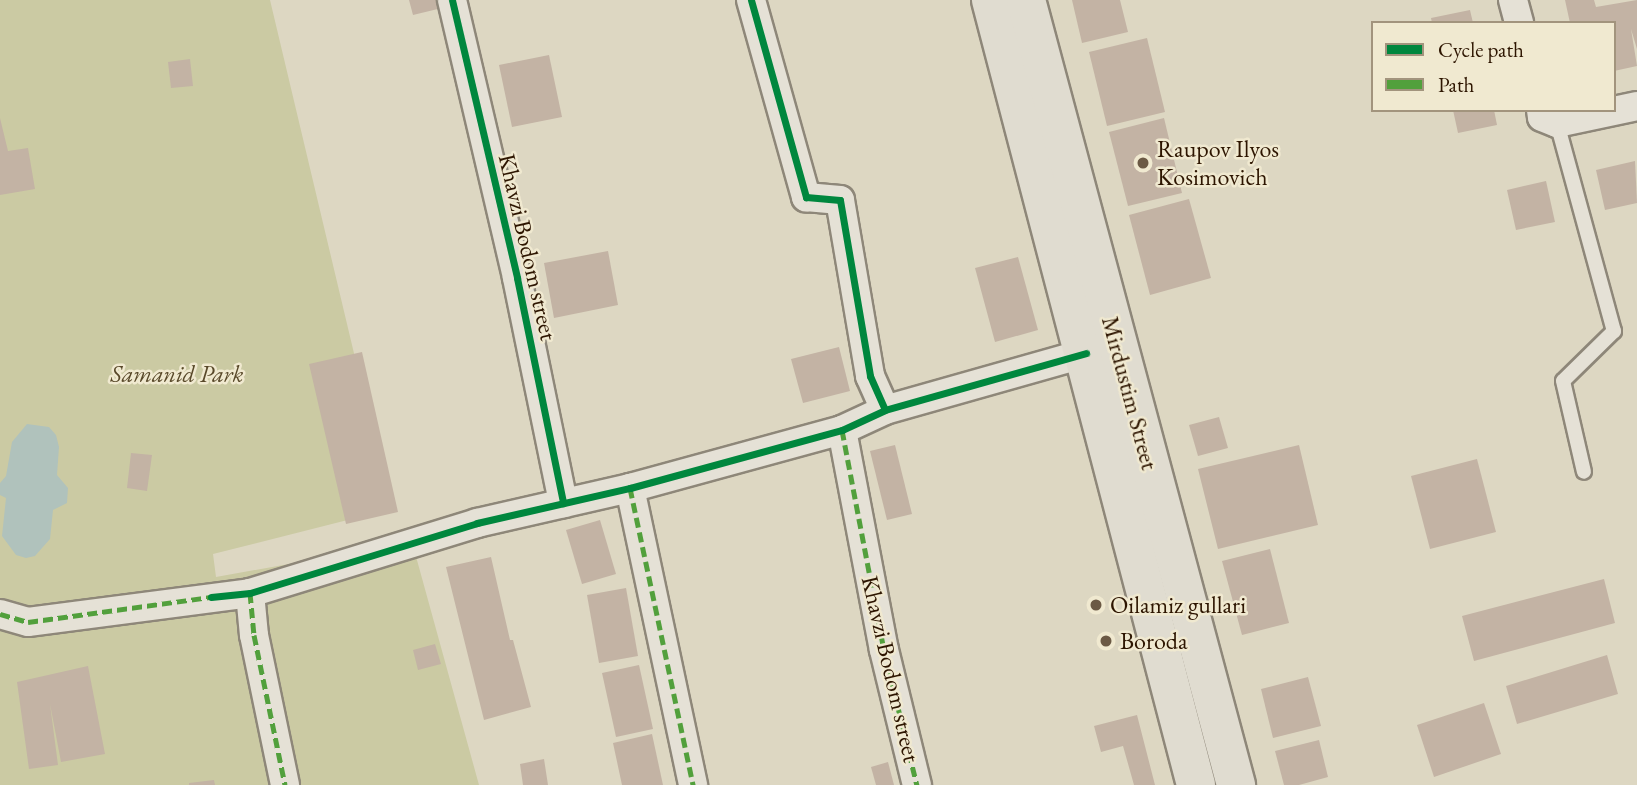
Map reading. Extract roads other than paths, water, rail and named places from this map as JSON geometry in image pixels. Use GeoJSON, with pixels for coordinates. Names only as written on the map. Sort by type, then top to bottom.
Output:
{"type":"FeatureCollection","features":[{"type":"Feature","properties":{"kind":"main road","name":"Mirdustim Street"},"geometry":{"type":"LineString","coordinates":[[991,0],[1086,353],[1196,785]]}},
{"type":"Feature","properties":{"kind":"main road","name":"Mirdustim Street"},"geometry":{"type":"LineString","coordinates":[[1026,0],[1236,785]]}},
{"type":"Feature","properties":{"kind":"street","name":"Khavzi Bodom street"},"geometry":{"type":"LineString","coordinates":[[452,0],[517,278],[563,503]]}},
{"type":"Feature","properties":{"kind":"street"},"geometry":{"type":"LineString","coordinates":[[751,0],[806,197],[840,200],[870,376],[885,410]]}},
{"type":"Feature","properties":{"kind":"street"},"geometry":{"type":"LineString","coordinates":[[1513,0],[1518,21]]}},
{"type":"Feature","properties":{"kind":"street"},"geometry":{"type":"LineString","coordinates":[[1616,109],[1637,106]]}},
{"type":"Feature","properties":{"kind":"street"},"geometry":{"type":"LineString","coordinates":[[1549,117],[1589,112]]}},
{"type":"Feature","properties":{"kind":"street"},"geometry":{"type":"LineString","coordinates":[[0,614],[28,622],[250,593],[477,523],[630,488],[842,429],[885,410],[1086,353]]}},
{"type":"Feature","properties":{"kind":"street","name":"Khavzi Bodom street"},"geometry":{"type":"LineString","coordinates":[[842,429],[884,650],[917,785]]}},
{"type":"Feature","properties":{"kind":"street"},"geometry":{"type":"LineString","coordinates":[[630,488],[693,785]]}},
{"type":"Feature","properties":{"kind":"street"},"geometry":{"type":"LineString","coordinates":[[250,593],[254,635],[285,785]]}},
{"type":"Feature","properties":{"kind":"lane"},"geometry":{"type":"LineString","coordinates":[[1549,117],[1614,331],[1563,381],[1584,472]]}},
{"type":"Feature","properties":{"kind":"place","name":"Raupov Ilyos Kosimovich"},"geometry":{"type":"Point","coordinates":[1143,163]}},
{"type":"Feature","properties":{"kind":"place","name":"Oilamiz gullari"},"geometry":{"type":"Point","coordinates":[1096,605]}},
{"type":"Feature","properties":{"kind":"place","name":"Boroda"},"geometry":{"type":"Point","coordinates":[1106,641]}},
{"type":"Feature","properties":{"kind":"park label","name":"Samanid Park"},"geometry":{"type":"Point","coordinates":[177,374]}}]}
